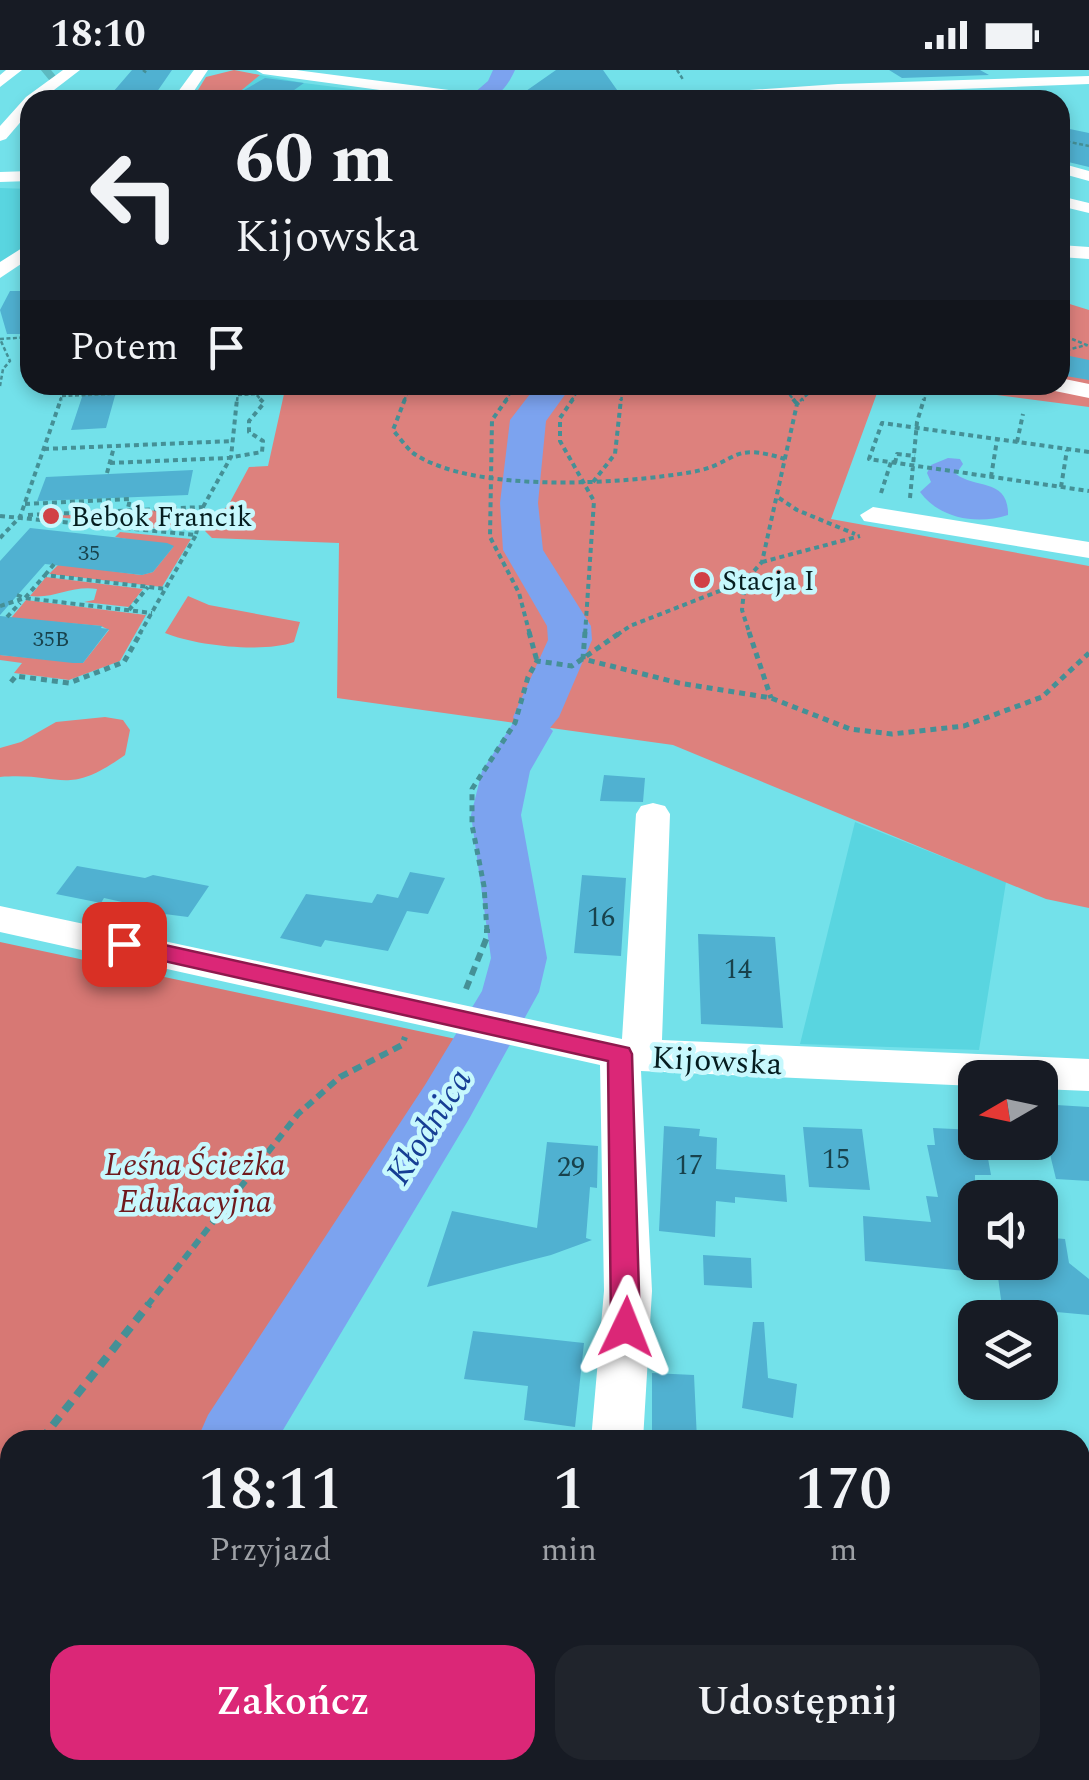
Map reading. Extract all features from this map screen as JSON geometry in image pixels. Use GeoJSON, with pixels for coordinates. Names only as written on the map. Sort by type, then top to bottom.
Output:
{"type":"FeatureCollection","features":[{"type":"Feature","properties":{"kind":"street"},"geometry":{"type":"LineString","coordinates":[[0,83],[15,70]]}},
{"type":"Feature","properties":{"kind":"street"},"geometry":{"type":"LineString","coordinates":[[47,90],[73,70]]}},
{"type":"Feature","properties":{"kind":"street"},"geometry":{"type":"LineString","coordinates":[[263,70],[406,90]]}},
{"type":"Feature","properties":{"kind":"street"},"geometry":{"type":"LineString","coordinates":[[1032,70],[1050,81],[1089,92]]}},
{"type":"Feature","properties":{"kind":"street"},"geometry":{"type":"LineString","coordinates":[[256,87],[289,90],[314,78]]}},
{"type":"Feature","properties":{"kind":"street"},"geometry":{"type":"LineString","coordinates":[[672,79],[679,90]]}},
{"type":"Feature","properties":{"kind":"street"},"geometry":{"type":"LineString","coordinates":[[837,90],[1089,80]]}},
{"type":"Feature","properties":{"kind":"street"},"geometry":{"type":"LineString","coordinates":[[350,90],[356,84]]}},
{"type":"Feature","properties":{"kind":"street"},"geometry":{"type":"LineString","coordinates":[[898,86],[903,90]]}},
{"type":"Feature","properties":{"kind":"street"},"geometry":{"type":"LineString","coordinates":[[0,136],[20,113]]}},
{"type":"Feature","properties":{"kind":"street"},"geometry":{"type":"LineString","coordinates":[[0,272],[20,256]]}},
{"type":"Feature","properties":{"kind":"street"},"geometry":{"type":"LineString","coordinates":[[867,525],[907,520],[1089,550]]}},
{"type":"Feature","properties":{"kind":"street"},"geometry":{"type":"LineString","coordinates":[[618,1430],[628,1291],[630,1055],[652,814]]}},
{"type":"Feature","properties":{"kind":"street","name":"Kijowska"},"geometry":{"type":"LineString","coordinates":[[0,920],[448,1009],[510,1028],[630,1055],[1089,1075]]}},
{"type":"Feature","properties":{"kind":"path"},"geometry":{"type":"LineString","coordinates":[[143,70],[148,74]]}},
{"type":"Feature","properties":{"kind":"path"},"geometry":{"type":"LineString","coordinates":[[0,339],[10,361],[0,386]]}},
{"type":"Feature","properties":{"kind":"path"},"geometry":{"type":"LineString","coordinates":[[0,538],[20,518],[62,396],[87,395]]}},
{"type":"Feature","properties":{"kind":"path"},"geometry":{"type":"LineString","coordinates":[[11,682],[16,676],[69,682],[124,662],[196,535],[203,507],[231,458],[238,395]]}},
{"type":"Feature","properties":{"kind":"path"},"geometry":{"type":"LineString","coordinates":[[110,463],[231,458],[262,452],[263,441],[248,432],[249,422],[264,403],[257,395]]}},
{"type":"Feature","properties":{"kind":"path"},"geometry":{"type":"LineString","coordinates":[[407,395],[393,430],[399,442],[438,466],[489,477],[593,482],[698,472],[739,451],[755,450],[785,459]]}},
{"type":"Feature","properties":{"kind":"path"},"geometry":{"type":"LineString","coordinates":[[49,1430],[298,1114],[340,1077],[402,1045],[410,1024],[448,1009],[481,959],[487,937],[484,886],[472,825],[472,789],[515,723],[528,677],[537,661],[518,594],[490,537],[492,420],[509,395]]}},
{"type":"Feature","properties":{"kind":"path"},"geometry":{"type":"LineString","coordinates":[[575,395],[560,418],[560,441],[594,501],[582,659]]}},
{"type":"Feature","properties":{"kind":"path"},"geometry":{"type":"LineString","coordinates":[[593,482],[615,454],[622,395]]}},
{"type":"Feature","properties":{"kind":"path"},"geometry":{"type":"LineString","coordinates":[[789,395],[797,404]]}},
{"type":"Feature","properties":{"kind":"path"},"geometry":{"type":"LineString","coordinates":[[762,562],[797,404],[807,395]]}},
{"type":"Feature","properties":{"kind":"path"},"geometry":{"type":"LineString","coordinates":[[907,520],[917,428],[926,395]]}},
{"type":"Feature","properties":{"kind":"path"},"geometry":{"type":"LineString","coordinates":[[1017,442],[1023,414]]}},
{"type":"Feature","properties":{"kind":"path"},"geometry":{"type":"LineString","coordinates":[[1089,452],[882,423],[869,459],[1089,491]]}},
{"type":"Feature","properties":{"kind":"path"},"geometry":{"type":"LineString","coordinates":[[991,477],[997,439]]}},
{"type":"Feature","properties":{"kind":"path"},"geometry":{"type":"LineString","coordinates":[[44,449],[233,441]]}},
{"type":"Feature","properties":{"kind":"path"},"geometry":{"type":"LineString","coordinates":[[107,473],[114,446]]}},
{"type":"Feature","properties":{"kind":"path"},"geometry":{"type":"LineString","coordinates":[[1061,487],[1067,449]]}},
{"type":"Feature","properties":{"kind":"path"},"geometry":{"type":"LineString","coordinates":[[537,661],[572,666],[630,626],[744,580],[762,562],[867,525],[898,454],[915,456]]}},
{"type":"Feature","properties":{"kind":"path"},"geometry":{"type":"LineString","coordinates":[[25,504],[130,499],[128,508]]}},
{"type":"Feature","properties":{"kind":"path"},"geometry":{"type":"LineString","coordinates":[[20,518],[37,513],[203,507]]}},
{"type":"Feature","properties":{"kind":"path"},"geometry":{"type":"LineString","coordinates":[[0,516],[196,535]]}},
{"type":"Feature","properties":{"kind":"path"},"geometry":{"type":"LineString","coordinates":[[7,617],[55,563]]}},
{"type":"Feature","properties":{"kind":"path"},"geometry":{"type":"LineString","coordinates":[[44,575],[166,590]]}},
{"type":"Feature","properties":{"kind":"path"},"geometry":{"type":"LineString","coordinates":[[744,580],[742,610],[771,698]]}},
{"type":"Feature","properties":{"kind":"path"},"geometry":{"type":"LineString","coordinates":[[129,610],[148,587]]}},
{"type":"Feature","properties":{"kind":"path"},"geometry":{"type":"LineString","coordinates":[[0,606],[22,598],[152,613]]}},
{"type":"Feature","properties":{"kind":"path"},"geometry":{"type":"LineString","coordinates":[[582,659],[678,684],[771,698],[850,729],[892,734],[964,726],[1042,697],[1089,653]]}},
{"type":"Feature","properties":{"kind":"shaded area"},"geometry":{"type":"Polygon","coordinates":[[[234,70],[260,75],[242,90],[198,90],[206,77],[234,70]]]}},
{"type":"Feature","properties":{"kind":"shaded area"},"geometry":{"type":"Polygon","coordinates":[[[260,75],[358,90],[241,90],[260,75]]]}},
{"type":"Feature","properties":{"kind":"shaded area"},"geometry":{"type":"Polygon","coordinates":[[[0,188],[20,189],[20,255],[0,267],[0,188]]]}},
{"type":"Feature","properties":{"kind":"shaded area"},"geometry":{"type":"Polygon","coordinates":[[[1070,304],[1089,310],[1089,407],[996,395],[1070,395],[1070,304]]]}},
{"type":"Feature","properties":{"kind":"shaded area"},"geometry":{"type":"Polygon","coordinates":[[[284,395],[876,395],[831,519],[1089,566],[1089,908],[1046,899],[673,745],[337,698],[339,543],[212,538],[205,531],[229,504],[249,467],[268,466],[284,395]]]}},
{"type":"Feature","properties":{"kind":"shaded area"},"geometry":{"type":"Polygon","coordinates":[[[948,458],[960,459],[963,464],[956,474],[1003,495],[1008,515],[960,517],[928,501],[920,492],[931,482],[927,473],[931,465],[948,458]]]}},
{"type":"Feature","properties":{"kind":"shaded area"},"geometry":{"type":"Polygon","coordinates":[[[166,510],[187,515],[188,522],[162,529],[48,516],[166,510]]]}},
{"type":"Feature","properties":{"kind":"shaded area"},"geometry":{"type":"Polygon","coordinates":[[[120,532],[191,539],[162,587],[49,574],[59,564],[141,575],[153,572],[173,547],[115,537],[120,532]]]}},
{"type":"Feature","properties":{"kind":"shaded area"},"geometry":{"type":"Polygon","coordinates":[[[46,577],[143,589],[129,607],[84,602],[94,600],[97,589],[30,596],[46,577]]]}},
{"type":"Feature","properties":{"kind":"shaded area"},"geometry":{"type":"Polygon","coordinates":[[[188,596],[209,605],[300,622],[294,642],[266,647],[230,646],[165,633],[188,596]]]}},
{"type":"Feature","properties":{"kind":"shaded area"},"geometry":{"type":"Polygon","coordinates":[[[26,600],[146,615],[120,661],[69,680],[14,673],[22,663],[0,660],[0,655],[83,663],[109,630],[11,618],[26,600]]]}},
{"type":"Feature","properties":{"kind":"shaded area"},"geometry":{"type":"Polygon","coordinates":[[[105,717],[123,720],[130,730],[125,755],[105,768],[75,780],[0,777],[0,748],[21,742],[56,722],[105,717]]]}},
{"type":"Feature","properties":{"kind":"shaded area"},"geometry":{"type":"Polygon","coordinates":[[[855,822],[1006,882],[979,1050],[800,1044],[855,822]]]}},
{"type":"Feature","properties":{"kind":"green space","name":"Leśna Ścieżka Edukacyjna"},"geometry":{"type":"Polygon","coordinates":[[[0,942],[456,1039],[498,1057],[275,1430],[0,1430],[0,942]]]}},
{"type":"Feature","properties":{"kind":"building"},"geometry":{"type":"Polygon","coordinates":[[[132,70],[172,70],[158,90],[115,90],[132,70]]]}},
{"type":"Feature","properties":{"kind":"building"},"geometry":{"type":"Polygon","coordinates":[[[556,70],[603,70],[617,90],[527,90],[556,70]]]}},
{"type":"Feature","properties":{"kind":"building"},"geometry":{"type":"Polygon","coordinates":[[[889,70],[980,70],[989,75],[902,78],[889,70]]]}},
{"type":"Feature","properties":{"kind":"building"},"geometry":{"type":"Polygon","coordinates":[[[265,78],[304,83],[294,90],[244,90],[265,78]]]}},
{"type":"Feature","properties":{"kind":"building"},"geometry":{"type":"Polygon","coordinates":[[[1070,129],[1089,133],[1089,167],[1070,162],[1070,129]]]}},
{"type":"Feature","properties":{"kind":"building"},"geometry":{"type":"Polygon","coordinates":[[[10,291],[20,291],[20,334],[7,334],[0,310],[10,291]]]}},
{"type":"Feature","properties":{"kind":"building"},"geometry":{"type":"Polygon","coordinates":[[[1070,356],[1089,360],[1089,380],[1070,377],[1070,356]]]}},
{"type":"Feature","properties":{"kind":"building"},"geometry":{"type":"Polygon","coordinates":[[[83,395],[115,395],[106,428],[71,430],[83,395]]]}},
{"type":"Feature","properties":{"kind":"building"},"geometry":{"type":"Polygon","coordinates":[[[193,470],[188,495],[37,501],[46,477],[193,470]]]}},
{"type":"Feature","properties":{"kind":"building"},"geometry":{"type":"Polygon","coordinates":[[[30,528],[174,546],[153,572],[142,575],[45,564],[0,615],[0,561],[30,528]]]}},
{"type":"Feature","properties":{"kind":"building"},"geometry":{"type":"Polygon","coordinates":[[[0,616],[109,629],[83,663],[0,655],[0,616]]]}},
{"type":"Feature","properties":{"kind":"building"},"geometry":{"type":"Polygon","coordinates":[[[604,775],[645,778],[643,802],[600,801],[604,775]]]}},
{"type":"Feature","properties":{"kind":"building"},"geometry":{"type":"Polygon","coordinates":[[[77,866],[209,886],[188,917],[149,912],[149,908],[104,898],[101,903],[56,894],[77,866]]]}},
{"type":"Feature","properties":{"kind":"building"},"geometry":{"type":"Polygon","coordinates":[[[410,872],[445,878],[428,914],[407,911],[388,951],[325,940],[321,947],[280,938],[306,894],[372,903],[377,894],[398,898],[410,872]]]}},
{"type":"Feature","properties":{"kind":"building"},"geometry":{"type":"Polygon","coordinates":[[[582,875],[626,878],[621,956],[574,953],[582,875]]]}},
{"type":"Feature","properties":{"kind":"building"},"geometry":{"type":"Polygon","coordinates":[[[698,934],[775,937],[783,1028],[701,1024],[698,934]]]}},
{"type":"Feature","properties":{"kind":"building"},"geometry":{"type":"Polygon","coordinates":[[[1058,1105],[1089,1107],[1089,1181],[1056,1179],[1051,1160],[1058,1160],[1058,1105]]]}},
{"type":"Feature","properties":{"kind":"building"},"geometry":{"type":"Polygon","coordinates":[[[664,1126],[700,1129],[699,1136],[717,1138],[716,1169],[785,1175],[787,1202],[735,1197],[735,1203],[716,1201],[715,1237],[659,1231],[664,1126]]]}},
{"type":"Feature","properties":{"kind":"building"},"geometry":{"type":"Polygon","coordinates":[[[803,1127],[862,1129],[870,1190],[809,1187],[803,1127]]]}},
{"type":"Feature","properties":{"kind":"building"},"geometry":{"type":"Polygon","coordinates":[[[933,1128],[958,1129],[958,1160],[988,1160],[991,1175],[958,1180],[958,1270],[865,1261],[863,1216],[931,1222],[926,1196],[938,1197],[927,1145],[935,1145],[933,1128]]]}},
{"type":"Feature","properties":{"kind":"building"},"geometry":{"type":"Polygon","coordinates":[[[547,1142],[598,1146],[597,1188],[590,1187],[586,1238],[592,1240],[551,1255],[427,1287],[452,1211],[537,1228],[547,1142]]]}},
{"type":"Feature","properties":{"kind":"building"},"geometry":{"type":"Polygon","coordinates":[[[1058,1238],[1065,1239],[1069,1263],[1089,1279],[1089,1315],[1058,1312],[1058,1300],[1001,1300],[998,1280],[1058,1280],[1058,1238]]]}},
{"type":"Feature","properties":{"kind":"building"},"geometry":{"type":"Polygon","coordinates":[[[703,1255],[751,1258],[752,1288],[704,1285],[703,1255]]]}},
{"type":"Feature","properties":{"kind":"building"},"geometry":{"type":"Polygon","coordinates":[[[753,1322],[764,1322],[768,1378],[797,1384],[793,1418],[742,1408],[753,1322]]]}},
{"type":"Feature","properties":{"kind":"building"},"geometry":{"type":"Polygon","coordinates":[[[473,1331],[584,1343],[575,1427],[524,1420],[528,1386],[464,1379],[473,1331]]]}},
{"type":"Feature","properties":{"kind":"building"},"geometry":{"type":"Polygon","coordinates":[[[652,1373],[694,1375],[697,1430],[652,1430],[652,1373]]]}},
{"type":"Feature","properties":{"kind":"waterway","name":"Kłodnica"},"geometry":{"type":"LineString","coordinates":[[490,90],[504,70]]}},
{"type":"Feature","properties":{"kind":"waterway","name":"Kłodnica"},"geometry":{"type":"LineString","coordinates":[[536,717],[570,640],[569,626],[523,550],[519,503],[528,420],[547,395]]}},
{"type":"Feature","properties":{"kind":"waterway","name":"Kłodnica"},"geometry":{"type":"LineString","coordinates":[[241,1430],[447,1102],[510,992],[519,958],[496,815],[506,771],[529,731]]}},
{"type":"Feature","properties":{"kind":"tunnel"},"geometry":{"type":"LineString","coordinates":[[45,75],[51,70]]}},
{"type":"Feature","properties":{"kind":"place","name":"Bebok Francik"},"geometry":{"type":"Point","coordinates":[51,516]}},
{"type":"Feature","properties":{"kind":"place","name":"Stacja I"},"geometry":{"type":"Point","coordinates":[702,580]}},
{"type":"Feature","properties":{"kind":"route"},"geometry":{"type":"LineString","coordinates":[[124,944],[620,1054],[626,1327]]}}]}
